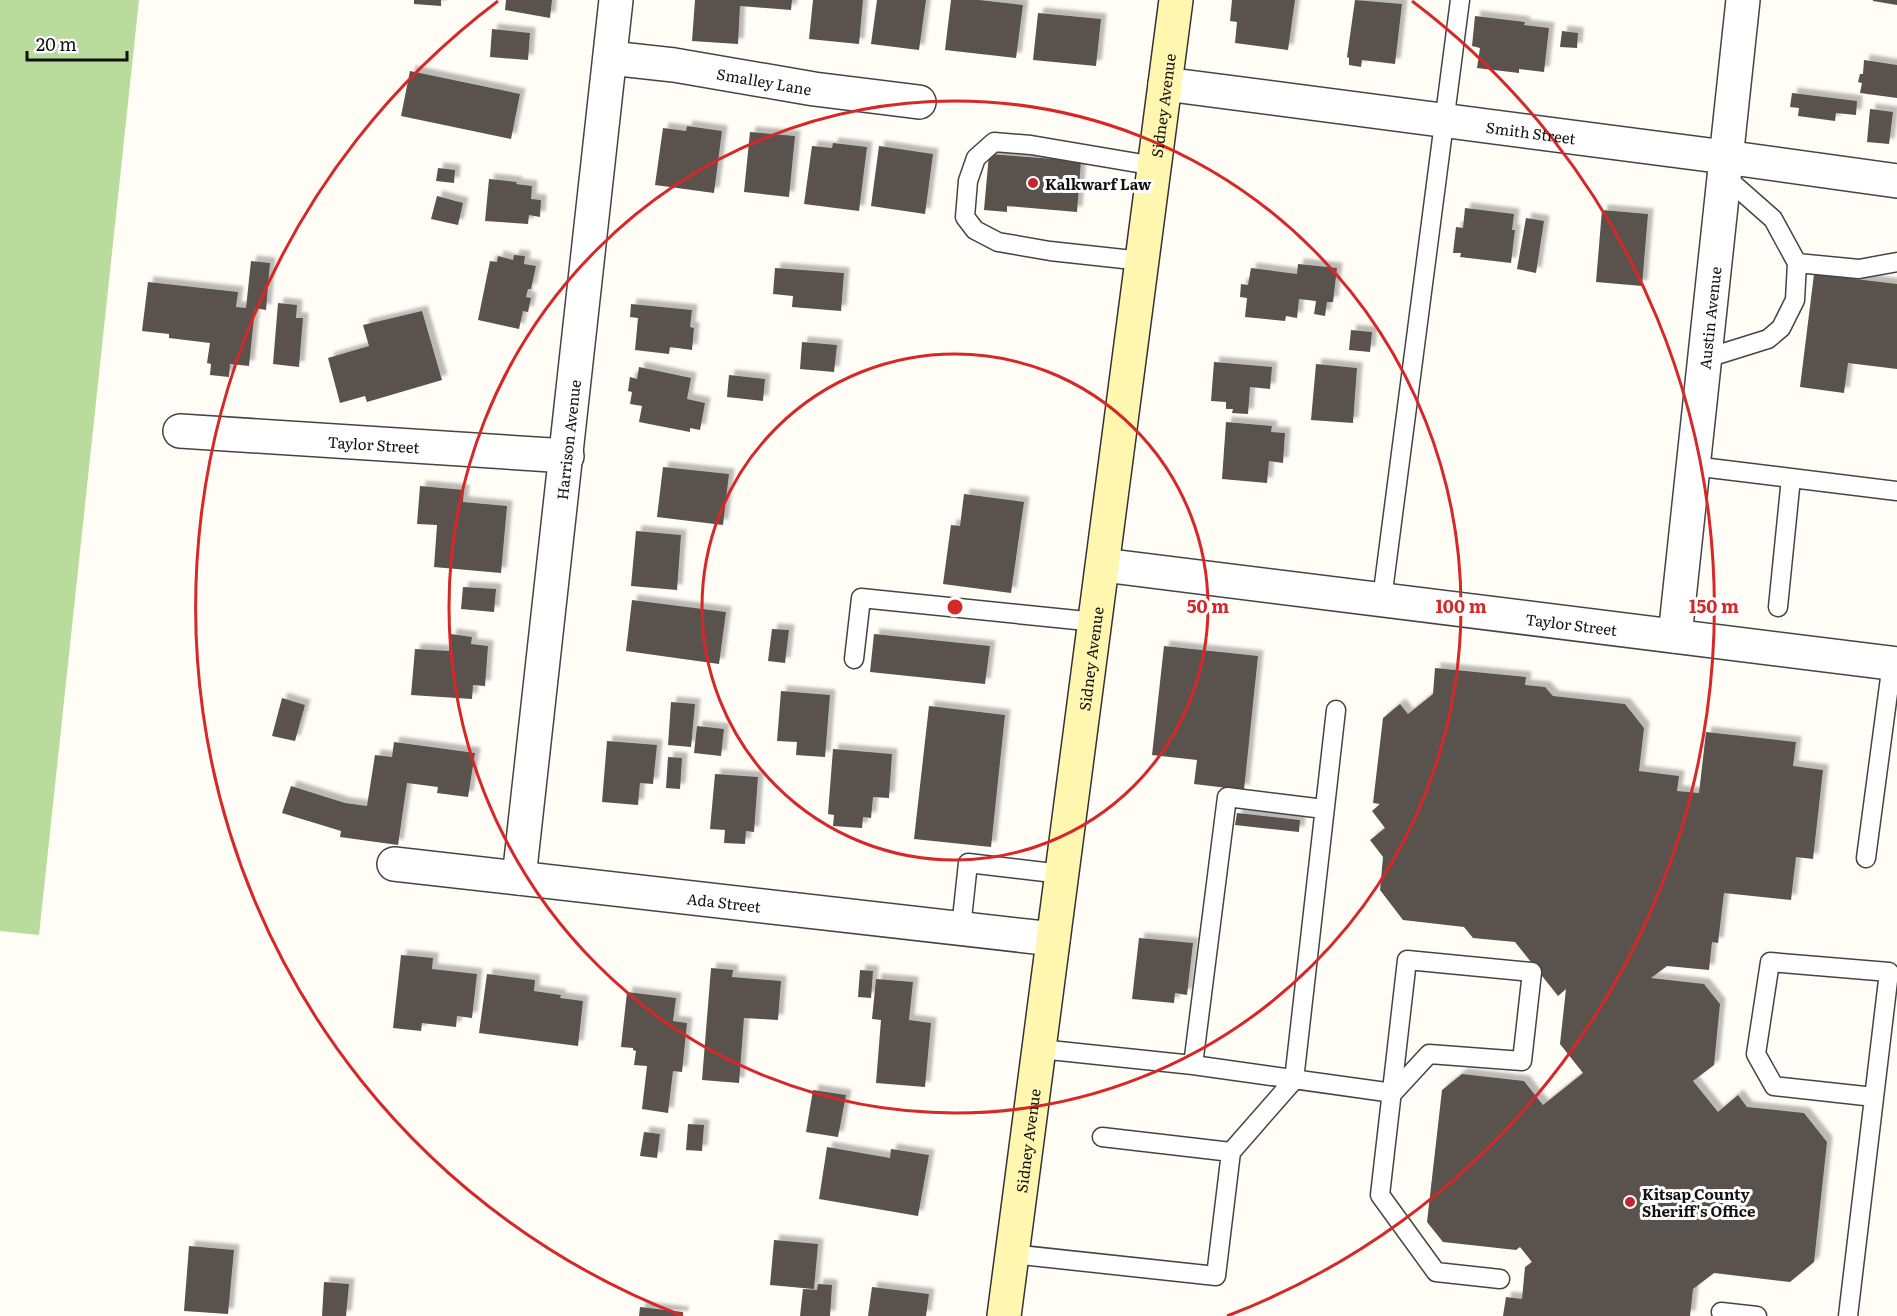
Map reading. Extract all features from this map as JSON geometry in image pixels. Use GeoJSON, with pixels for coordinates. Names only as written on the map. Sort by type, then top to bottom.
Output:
{"type":"FeatureCollection","features":[{"type":"Feature","properties":{"kind":"main road","name":"Sidney Avenue"},"geometry":{"type":"LineString","coordinates":[[1004,1316],[1176,0]]}},
{"type":"Feature","properties":{"kind":"street","name":"Harrison Avenue"},"geometry":{"type":"LineString","coordinates":[[519,878],[616,0]]}},
{"type":"Feature","properties":{"kind":"street","name":"Austin Avenue"},"geometry":{"type":"LineString","coordinates":[[1675,636],[1743,0]]}},
{"type":"Feature","properties":{"kind":"street","name":"Smalley Lane"},"geometry":{"type":"LineString","coordinates":[[610,58],[674,65],[814,89],[919,102]]}},
{"type":"Feature","properties":{"kind":"street","name":"Smith Street"},"geometry":{"type":"LineString","coordinates":[[1165,84],[1443,120],[1724,166],[1897,181]]}},
{"type":"Feature","properties":{"kind":"street","name":"Taylor Street"},"geometry":{"type":"LineString","coordinates":[[180,431],[567,456]]}},
{"type":"Feature","properties":{"kind":"street","name":"Taylor Street"},"geometry":{"type":"LineString","coordinates":[[1103,565],[1894,663]]}},
{"type":"Feature","properties":{"kind":"street","name":"Ada Street"},"geometry":{"type":"LineString","coordinates":[[394,864],[1053,939]]}},
{"type":"Feature","properties":{"kind":"lane"},"geometry":{"type":"LineString","coordinates":[[1382,599],[1460,0]]}},
{"type":"Feature","properties":{"kind":"lane"},"geometry":{"type":"LineString","coordinates":[[1143,261],[1050,251],[998,242],[975,230],[966,217],[968,181],[975,158],[994,142],[1031,145],[1155,166]]}},
{"type":"Feature","properties":{"kind":"lane"},"geometry":{"type":"LineString","coordinates":[[1704,359],[1768,339],[1781,328],[1795,300],[1797,263],[1773,219],[1724,166]]}},
{"type":"Feature","properties":{"kind":"lane"},"geometry":{"type":"LineString","coordinates":[[1797,263],[1859,269],[1897,262]]}},
{"type":"Feature","properties":{"kind":"lane"},"geometry":{"type":"LineString","coordinates":[[1693,466],[1897,492]]}},
{"type":"Feature","properties":{"kind":"lane"},"geometry":{"type":"LineString","coordinates":[[1778,607],[1791,478]]}},
{"type":"Feature","properties":{"kind":"lane"},"geometry":{"type":"LineString","coordinates":[[854,659],[861,598],[1096,622]]}},
{"type":"Feature","properties":{"kind":"lane"},"geometry":{"type":"LineString","coordinates":[[1866,858],[1894,663]]}},
{"type":"Feature","properties":{"kind":"lane"},"geometry":{"type":"LineString","coordinates":[[1012,1254],[1216,1276],[1231,1152],[1294,1080],[1336,710]]}},
{"type":"Feature","properties":{"kind":"lane"},"geometry":{"type":"LineString","coordinates":[[1193,1065],[1227,798],[1324,809]]}},
{"type":"Feature","properties":{"kind":"lane"},"geometry":{"type":"LineString","coordinates":[[961,928],[968,863],[1062,874]]}},
{"type":"Feature","properties":{"kind":"lane"},"geometry":{"type":"LineString","coordinates":[[1393,1093],[1429,1054],[1522,1061],[1532,972],[1407,960],[1380,1195],[1436,1272],[1500,1279]]}},
{"type":"Feature","properties":{"kind":"lane"},"geometry":{"type":"LineString","coordinates":[[1848,1316],[1874,1097],[1893,974],[1770,962],[1756,1054],[1774,1086],[1874,1097]]}},
{"type":"Feature","properties":{"kind":"lane"},"geometry":{"type":"LineString","coordinates":[[1040,1049],[1193,1065],[1393,1093]]}},
{"type":"Feature","properties":{"kind":"lane"},"geometry":{"type":"LineString","coordinates":[[1102,1137],[1231,1152]]}},
{"type":"Feature","properties":{"kind":"lane"},"geometry":{"type":"LineString","coordinates":[[1721,1312],[1757,1316]]}},
{"type":"Feature","properties":{"kind":"green space"},"geometry":{"type":"Polygon","coordinates":[[[0,0],[139,0],[39,935],[0,931],[0,0]]]}},
{"type":"Feature","properties":{"kind":"building"},"geometry":{"type":"Polygon","coordinates":[[[414,0],[441,0],[441,6],[414,4],[414,0]]]}},
{"type":"Feature","properties":{"kind":"building"},"geometry":{"type":"Polygon","coordinates":[[[506,0],[552,0],[550,18],[505,10],[506,0]]]}},
{"type":"Feature","properties":{"kind":"building"},"geometry":{"type":"Polygon","coordinates":[[[695,0],[792,0],[791,10],[740,6],[738,44],[692,41],[695,0]]]}},
{"type":"Feature","properties":{"kind":"building"},"geometry":{"type":"Polygon","coordinates":[[[813,0],[863,0],[859,44],[809,39],[813,0]]]}},
{"type":"Feature","properties":{"kind":"building"},"geometry":{"type":"Polygon","coordinates":[[[877,0],[926,0],[919,50],[871,44],[877,0]]]}},
{"type":"Feature","properties":{"kind":"building"},"geometry":{"type":"Polygon","coordinates":[[[951,0],[979,0],[1023,5],[1016,58],[945,50],[951,0]]]}},
{"type":"Feature","properties":{"kind":"building"},"geometry":{"type":"Polygon","coordinates":[[[1232,0],[1295,0],[1288,50],[1235,43],[1237,22],[1230,21],[1232,0]]]}},
{"type":"Feature","properties":{"kind":"building"},"geometry":{"type":"Polygon","coordinates":[[[1355,0],[1402,4],[1395,64],[1362,60],[1361,67],[1349,65],[1347,57],[1355,0]]]}},
{"type":"Feature","properties":{"kind":"building"},"geometry":{"type":"Polygon","coordinates":[[[1897,0],[1897,5],[1873,1],[1897,0]]]}},
{"type":"Feature","properties":{"kind":"building"},"geometry":{"type":"Polygon","coordinates":[[[1038,13],[1101,19],[1096,66],[1033,60],[1038,13]]]}},
{"type":"Feature","properties":{"kind":"building"},"geometry":{"type":"Polygon","coordinates":[[[1475,16],[1525,22],[1524,25],[1549,28],[1544,72],[1519,69],[1519,73],[1477,68],[1480,48],[1472,46],[1475,16]]]}},
{"type":"Feature","properties":{"kind":"building"},"geometry":{"type":"Polygon","coordinates":[[[492,29],[530,33],[528,60],[490,57],[492,29]]]}},
{"type":"Feature","properties":{"kind":"building"},"geometry":{"type":"Polygon","coordinates":[[[1562,31],[1578,33],[1577,48],[1560,47],[1562,31]]]}},
{"type":"Feature","properties":{"kind":"building"},"geometry":{"type":"Polygon","coordinates":[[[1864,60],[1897,65],[1897,98],[1860,93],[1862,83],[1858,82],[1860,74],[1863,74],[1864,60]]]}},
{"type":"Feature","properties":{"kind":"building"},"geometry":{"type":"Polygon","coordinates":[[[410,71],[520,94],[511,139],[401,116],[410,71]]]}},
{"type":"Feature","properties":{"kind":"building"},"geometry":{"type":"Polygon","coordinates":[[[1792,93],[1857,101],[1856,115],[1836,113],[1835,121],[1798,116],[1799,108],[1790,107],[1792,93]]]}},
{"type":"Feature","properties":{"kind":"building"},"geometry":{"type":"Polygon","coordinates":[[[1870,109],[1893,112],[1889,144],[1867,142],[1870,109]]]}},
{"type":"Feature","properties":{"kind":"building"},"geometry":{"type":"Polygon","coordinates":[[[687,126],[722,131],[714,193],[655,185],[663,128],[686,131],[687,126]]]}},
{"type":"Feature","properties":{"kind":"building"},"geometry":{"type":"Polygon","coordinates":[[[750,132],[795,136],[789,197],[744,192],[750,132]]]}},
{"type":"Feature","properties":{"kind":"building"},"geometry":{"type":"Polygon","coordinates":[[[833,143],[867,147],[859,211],[804,204],[812,146],[832,148],[833,143]]]}},
{"type":"Feature","properties":{"kind":"building"},"geometry":{"type":"Polygon","coordinates":[[[879,146],[933,154],[925,214],[871,206],[879,146]]]}},
{"type":"Feature","properties":{"kind":"building"},"geometry":{"type":"Polygon","coordinates":[[[989,154],[1081,161],[1077,212],[1007,206],[1007,212],[984,210],[989,154]]]}},
{"type":"Feature","properties":{"kind":"building"},"geometry":{"type":"Polygon","coordinates":[[[438,168],[455,170],[454,183],[436,181],[438,168]]]}},
{"type":"Feature","properties":{"kind":"building"},"geometry":{"type":"Polygon","coordinates":[[[489,179],[532,186],[531,199],[541,200],[540,217],[529,215],[528,224],[485,221],[489,179]]]}},
{"type":"Feature","properties":{"kind":"building"},"geometry":{"type":"Polygon","coordinates":[[[437,196],[463,203],[458,225],[431,219],[437,196]]]}},
{"type":"Feature","properties":{"kind":"building"},"geometry":{"type":"Polygon","coordinates":[[[1465,208],[1514,214],[1512,230],[1515,230],[1511,263],[1460,257],[1461,253],[1453,253],[1456,227],[1463,228],[1465,208]]]}},
{"type":"Feature","properties":{"kind":"building"},"geometry":{"type":"Polygon","coordinates":[[[1602,210],[1648,214],[1642,286],[1596,282],[1602,210]]]}},
{"type":"Feature","properties":{"kind":"building"},"geometry":{"type":"Polygon","coordinates":[[[1526,218],[1544,221],[1536,273],[1517,269],[1526,218]]]}},
{"type":"Feature","properties":{"kind":"building"},"geometry":{"type":"Polygon","coordinates":[[[514,255],[525,256],[524,264],[536,266],[531,289],[528,289],[526,297],[531,298],[528,312],[523,311],[519,329],[478,320],[490,261],[497,262],[498,256],[513,260],[514,255]]]}},
{"type":"Feature","properties":{"kind":"building"},"geometry":{"type":"Polygon","coordinates":[[[251,261],[270,263],[266,310],[255,308],[249,366],[230,364],[229,377],[210,375],[211,364],[207,363],[210,343],[169,338],[169,334],[142,331],[148,282],[238,292],[236,307],[246,308],[251,261]]]}},
{"type":"Feature","properties":{"kind":"building"},"geometry":{"type":"Polygon","coordinates":[[[1298,264],[1337,268],[1333,302],[1327,302],[1325,316],[1314,314],[1316,301],[1299,299],[1297,318],[1286,316],[1285,321],[1245,317],[1247,298],[1240,297],[1241,284],[1248,285],[1251,268],[1297,274],[1298,264]]]}},
{"type":"Feature","properties":{"kind":"building"},"geometry":{"type":"Polygon","coordinates":[[[775,268],[844,273],[841,311],[792,307],[793,296],[773,294],[775,268]]]}},
{"type":"Feature","properties":{"kind":"building"},"geometry":{"type":"Polygon","coordinates":[[[1814,274],[1897,284],[1897,369],[1848,363],[1844,393],[1800,387],[1814,274]]]}},
{"type":"Feature","properties":{"kind":"building"},"geometry":{"type":"Polygon","coordinates":[[[278,303],[297,305],[296,318],[303,318],[299,367],[273,364],[278,303]]]}},
{"type":"Feature","properties":{"kind":"building"},"geometry":{"type":"Polygon","coordinates":[[[631,304],[692,310],[690,327],[694,328],[692,350],[670,347],[669,354],[635,350],[638,318],[630,317],[631,304]]]}},
{"type":"Feature","properties":{"kind":"building"},"geometry":{"type":"Polygon","coordinates":[[[422,311],[442,380],[367,402],[365,396],[340,403],[328,358],[369,346],[363,325],[422,311]]]}},
{"type":"Feature","properties":{"kind":"building"},"geometry":{"type":"Polygon","coordinates":[[[1351,330],[1372,332],[1370,352],[1349,350],[1351,330]]]}},
{"type":"Feature","properties":{"kind":"building"},"geometry":{"type":"Polygon","coordinates":[[[802,342],[837,345],[834,372],[800,369],[802,342]]]}},
{"type":"Feature","properties":{"kind":"building"},"geometry":{"type":"Polygon","coordinates":[[[1214,362],[1272,367],[1270,389],[1250,387],[1248,414],[1232,413],[1233,409],[1226,409],[1226,402],[1211,401],[1214,362]]]}},
{"type":"Feature","properties":{"kind":"building"},"geometry":{"type":"Polygon","coordinates":[[[1316,364],[1357,368],[1353,423],[1311,420],[1316,364]]]}},
{"type":"Feature","properties":{"kind":"building"},"geometry":{"type":"Polygon","coordinates":[[[639,367],[691,378],[687,399],[705,403],[700,430],[690,428],[690,432],[639,422],[642,406],[630,404],[632,392],[628,391],[630,377],[637,379],[639,367]]]}},
{"type":"Feature","properties":{"kind":"building"},"geometry":{"type":"Polygon","coordinates":[[[729,375],[765,379],[763,401],[727,397],[729,375]]]}},
{"type":"Feature","properties":{"kind":"building"},"geometry":{"type":"Polygon","coordinates":[[[1226,422],[1272,426],[1271,432],[1285,433],[1283,463],[1269,461],[1267,483],[1222,479],[1226,422]]]}},
{"type":"Feature","properties":{"kind":"building"},"geometry":{"type":"Polygon","coordinates":[[[663,467],[729,474],[723,525],[657,517],[663,467]]]}},
{"type":"Feature","properties":{"kind":"building"},"geometry":{"type":"Polygon","coordinates":[[[420,486],[464,490],[463,502],[507,506],[501,573],[434,567],[437,525],[417,524],[420,486]]]}},
{"type":"Feature","properties":{"kind":"building"},"geometry":{"type":"Polygon","coordinates":[[[964,494],[1024,502],[1011,593],[943,584],[951,525],[960,526],[964,494]]]}},
{"type":"Feature","properties":{"kind":"building"},"geometry":{"type":"Polygon","coordinates":[[[636,531],[681,535],[677,590],[631,586],[636,531]]]}},
{"type":"Feature","properties":{"kind":"building"},"geometry":{"type":"Polygon","coordinates":[[[463,587],[496,589],[494,612],[461,609],[463,587]]]}},
{"type":"Feature","properties":{"kind":"building"},"geometry":{"type":"Polygon","coordinates":[[[632,600],[726,612],[719,664],[626,651],[632,600]]]}},
{"type":"Feature","properties":{"kind":"building"},"geometry":{"type":"Polygon","coordinates":[[[772,629],[789,630],[785,663],[768,661],[772,629]]]}},
{"type":"Feature","properties":{"kind":"building"},"geometry":{"type":"Polygon","coordinates":[[[451,634],[472,637],[471,644],[488,646],[485,686],[473,685],[472,699],[411,695],[415,649],[449,651],[451,634]]]}},
{"type":"Feature","properties":{"kind":"building"},"geometry":{"type":"Polygon","coordinates":[[[874,634],[990,646],[985,684],[870,672],[874,634]]]}},
{"type":"Feature","properties":{"kind":"building"},"geometry":{"type":"Polygon","coordinates":[[[1164,646],[1258,656],[1244,790],[1194,784],[1197,760],[1152,755],[1164,646]]]}},
{"type":"Feature","properties":{"kind":"building"},"geometry":{"type":"Polygon","coordinates":[[[1435,668],[1526,677],[1525,685],[1545,687],[1553,696],[1625,704],[1644,728],[1639,771],[1679,776],[1677,791],[1699,793],[1706,732],[1796,742],[1793,766],[1823,770],[1813,859],[1796,857],[1791,900],[1724,893],[1718,943],[1712,942],[1709,970],[1667,966],[1651,978],[1704,984],[1720,1004],[1714,1065],[1693,1081],[1718,1112],[1738,1095],[1747,1107],[1804,1113],[1827,1142],[1814,1262],[1790,1282],[1714,1273],[1693,1289],[1690,1316],[1503,1316],[1506,1297],[1522,1299],[1525,1267],[1532,1262],[1520,1247],[1516,1250],[1443,1242],[1427,1222],[1442,1090],[1462,1074],[1524,1081],[1543,1105],[1583,1073],[1560,1044],[1566,989],[1558,996],[1515,942],[1473,938],[1464,927],[1403,920],[1380,890],[1383,857],[1370,840],[1385,828],[1372,811],[1380,804],[1373,803],[1383,718],[1400,704],[1408,714],[1433,694],[1435,668]]]}},
{"type":"Feature","properties":{"kind":"building"},"geometry":{"type":"Polygon","coordinates":[[[781,691],[830,695],[825,757],[796,755],[797,742],[777,741],[781,691]]]}},
{"type":"Feature","properties":{"kind":"building"},"geometry":{"type":"Polygon","coordinates":[[[282,698],[305,705],[295,741],[272,736],[282,698]]]}},
{"type":"Feature","properties":{"kind":"building"},"geometry":{"type":"Polygon","coordinates":[[[671,702],[695,704],[691,747],[668,745],[671,702]]]}},
{"type":"Feature","properties":{"kind":"building"},"geometry":{"type":"Polygon","coordinates":[[[929,706],[1005,715],[991,847],[914,839],[929,706]]]}},
{"type":"Feature","properties":{"kind":"building"},"geometry":{"type":"Polygon","coordinates":[[[697,726],[724,729],[721,756],[694,753],[697,726]]]}},
{"type":"Feature","properties":{"kind":"building"},"geometry":{"type":"Polygon","coordinates":[[[607,741],[657,745],[653,784],[640,783],[638,805],[602,802],[607,741]]]}},
{"type":"Feature","properties":{"kind":"building"},"geometry":{"type":"Polygon","coordinates":[[[394,742],[475,753],[468,797],[437,793],[438,787],[407,783],[398,845],[340,837],[341,831],[282,813],[291,786],[345,803],[367,806],[375,755],[392,757],[394,742]]]}},
{"type":"Feature","properties":{"kind":"building"},"geometry":{"type":"Polygon","coordinates":[[[833,749],[892,754],[889,798],[873,797],[871,818],[863,817],[862,828],[833,826],[834,815],[828,814],[833,749]]]}},
{"type":"Feature","properties":{"kind":"building"},"geometry":{"type":"Polygon","coordinates":[[[668,757],[682,758],[680,789],[666,788],[668,757]]]}},
{"type":"Feature","properties":{"kind":"building"},"geometry":{"type":"Polygon","coordinates":[[[715,774],[758,777],[754,832],[746,831],[745,844],[724,843],[725,830],[710,829],[715,774]]]}},
{"type":"Feature","properties":{"kind":"building"},"geometry":{"type":"Polygon","coordinates":[[[1237,813],[1300,820],[1299,832],[1235,825],[1237,813]]]}},
{"type":"Feature","properties":{"kind":"building"},"geometry":{"type":"Polygon","coordinates":[[[1139,938],[1193,943],[1187,995],[1175,993],[1174,1003],[1132,999],[1139,938]]]}},
{"type":"Feature","properties":{"kind":"building"},"geometry":{"type":"Polygon","coordinates":[[[401,955],[433,958],[432,969],[477,974],[472,1018],[457,1016],[456,1027],[422,1023],[421,1031],[393,1028],[401,955]]]}},
{"type":"Feature","properties":{"kind":"building"},"geometry":{"type":"Polygon","coordinates":[[[711,968],[733,970],[732,977],[781,981],[778,1020],[744,1018],[739,1083],[702,1080],[711,968]]]}},
{"type":"Feature","properties":{"kind":"building"},"geometry":{"type":"Polygon","coordinates":[[[860,970],[873,971],[871,998],[858,997],[860,970]]]}},
{"type":"Feature","properties":{"kind":"building"},"geometry":{"type":"Polygon","coordinates":[[[487,974],[535,980],[534,991],[583,1001],[578,1046],[479,1033],[487,974]]]}},
{"type":"Feature","properties":{"kind":"building"},"geometry":{"type":"Polygon","coordinates":[[[876,979],[913,982],[909,1020],[931,1023],[925,1087],[876,1083],[881,1020],[872,1019],[876,979]]]}},
{"type":"Feature","properties":{"kind":"building"},"geometry":{"type":"Polygon","coordinates":[[[627,992],[676,998],[673,1021],[687,1023],[682,1072],[673,1071],[668,1113],[642,1109],[647,1066],[634,1065],[636,1051],[633,1048],[621,1047],[627,992]]]}},
{"type":"Feature","properties":{"kind":"building"},"geometry":{"type":"Polygon","coordinates":[[[813,1090],[846,1095],[838,1137],[806,1132],[813,1090]]]}},
{"type":"Feature","properties":{"kind":"building"},"geometry":{"type":"Polygon","coordinates":[[[688,1124],[704,1125],[702,1151],[686,1150],[688,1124]]]}},
{"type":"Feature","properties":{"kind":"building"},"geometry":{"type":"Polygon","coordinates":[[[644,1132],[660,1134],[657,1158],[640,1156],[644,1132]]]}},
{"type":"Feature","properties":{"kind":"building"},"geometry":{"type":"Polygon","coordinates":[[[827,1147],[890,1158],[891,1149],[929,1155],[918,1216],[819,1199],[827,1147]]]}},
{"type":"Feature","properties":{"kind":"building"},"geometry":{"type":"Polygon","coordinates":[[[774,1240],[818,1244],[814,1289],[770,1285],[774,1240]]]}},
{"type":"Feature","properties":{"kind":"building"},"geometry":{"type":"Polygon","coordinates":[[[189,1246],[234,1250],[228,1314],[184,1311],[189,1246]]]}},
{"type":"Feature","properties":{"kind":"building"},"geometry":{"type":"Polygon","coordinates":[[[324,1282],[349,1284],[346,1316],[322,1316],[324,1282]]]}},
{"type":"Feature","properties":{"kind":"building"},"geometry":{"type":"Polygon","coordinates":[[[818,1284],[832,1285],[830,1316],[800,1316],[803,1289],[817,1290],[818,1284]]]}},
{"type":"Feature","properties":{"kind":"building"},"geometry":{"type":"Polygon","coordinates":[[[872,1287],[929,1294],[926,1316],[868,1316],[872,1287]]]}},
{"type":"Feature","properties":{"kind":"building"},"geometry":{"type":"Polygon","coordinates":[[[640,1307],[683,1312],[683,1316],[639,1316],[640,1307]]]}},
{"type":"Feature","properties":{"kind":"place","name":"Kalkwarf Law"},"geometry":{"type":"Point","coordinates":[1033,183]}},
{"type":"Feature","properties":{"kind":"place","name":"Kitsap County Sheriff's Office"},"geometry":{"type":"Point","coordinates":[1630,1202]}}]}
